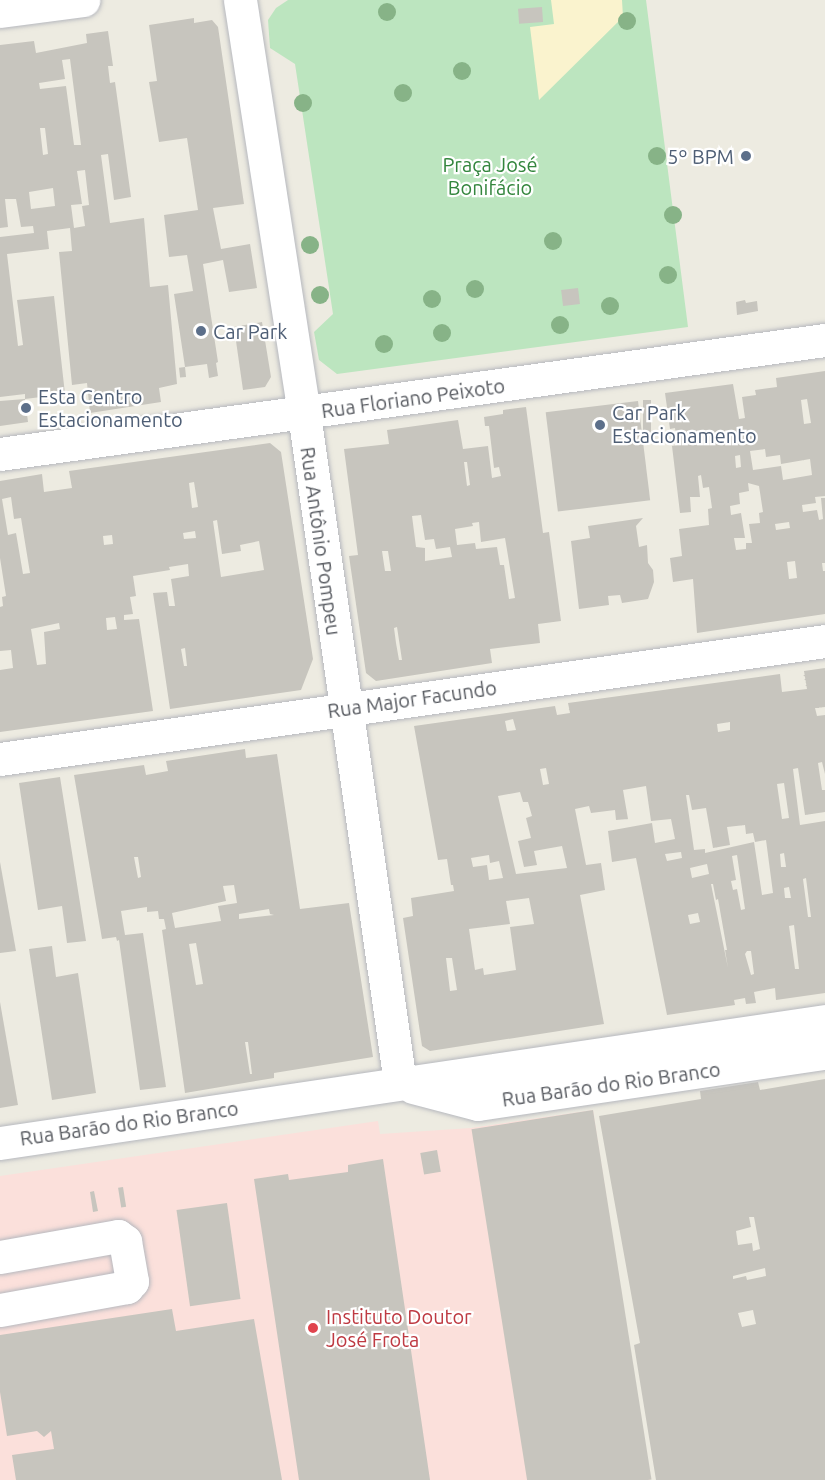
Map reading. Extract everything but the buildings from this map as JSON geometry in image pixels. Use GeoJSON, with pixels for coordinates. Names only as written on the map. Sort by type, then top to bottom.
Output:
{"type":"FeatureCollection","features":[{"type":"Feature","properties":{"kind":"street"},"geometry":{"type":"LineString","coordinates":[[0,11],[83,0]]}},
{"type":"Feature","properties":{"kind":"street","name":"Rua Antônio Pompeu"},"geometry":{"type":"LineString","coordinates":[[240,0],[304,414],[400,1083]]}},
{"type":"Feature","properties":{"kind":"street","name":"Rua Floriano Peixoto"},"geometry":{"type":"LineString","coordinates":[[0,454],[304,414],[825,340]]}},
{"type":"Feature","properties":{"kind":"street","name":"Rua Major Facundo"},"geometry":{"type":"LineString","coordinates":[[0,759],[825,641]]}},
{"type":"Feature","properties":{"kind":"street","name":"Rua Barão do Rio Branco"},"geometry":{"type":"LineString","coordinates":[[0,1143],[825,1021]]}},
{"type":"Feature","properties":{"kind":"street","name":"Rua Barão do Rio Branco"},"geometry":{"type":"LineString","coordinates":[[400,1083],[478,1104],[825,1053]]}},
{"type":"Feature","properties":{"kind":"street"},"geometry":{"type":"LineString","coordinates":[[0,1257],[118,1236],[124,1241],[132,1281],[127,1287],[0,1310]]}},
{"type":"Feature","properties":{"kind":"shaded area","name":"Instituto Doutor José Frota"},"geometry":{"type":"Polygon","coordinates":[[[593,1110],[650,1480],[0,1480],[0,1176],[378,1121],[380,1134],[471,1128],[593,1110]]]}},
{"type":"Feature","properties":{"kind":"green space","name":"Praça José Bonifácio"},"geometry":{"type":"Polygon","coordinates":[[[288,0],[646,0],[688,327],[337,374],[319,360],[314,332],[333,314],[295,64],[270,48],[268,20],[276,8],[288,0]]]}},
{"type":"Feature","properties":{"kind":"sand"},"geometry":{"type":"Polygon","coordinates":[[[551,0],[622,0],[623,17],[539,100],[530,27],[554,24],[551,0]]]}},
{"type":"Feature","properties":{"kind":"place","name":"5º BPM"},"geometry":{"type":"Point","coordinates":[746,156]}},
{"type":"Feature","properties":{"kind":"place","name":"Car Park"},"geometry":{"type":"Point","coordinates":[201,331]}},
{"type":"Feature","properties":{"kind":"place","name":"Esta Centro Estacionamento"},"geometry":{"type":"Point","coordinates":[26,408]}},
{"type":"Feature","properties":{"kind":"place","name":"Car Park Estacionamento"},"geometry":{"type":"Point","coordinates":[600,425]}},
{"type":"Feature","properties":{"kind":"place","name":"Instituto Doutor José Frota"},"geometry":{"type":"Point","coordinates":[313,1328]}}]}
